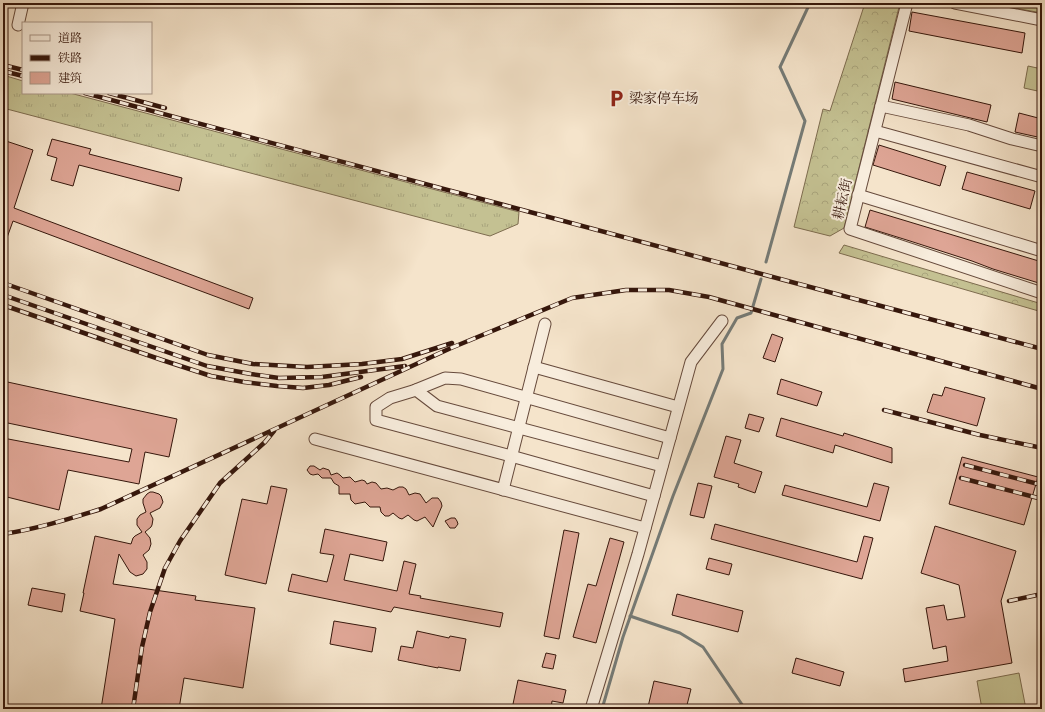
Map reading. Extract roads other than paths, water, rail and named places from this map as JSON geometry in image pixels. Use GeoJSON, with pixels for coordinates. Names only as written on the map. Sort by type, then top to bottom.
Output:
{"type":"FeatureCollection","features":[{"type":"Feature","properties":{"kind":"street"},"geometry":{"type":"LineString","coordinates":[[18,25],[23,3]]}},
{"type":"Feature","properties":{"kind":"street","name":"耕耘街"},"geometry":{"type":"LineString","coordinates":[[907,3],[850,229],[1042,293]]}},
{"type":"Feature","properties":{"kind":"street"},"geometry":{"type":"LineString","coordinates":[[955,3],[1042,20]]}},
{"type":"Feature","properties":{"kind":"street"},"geometry":{"type":"LineString","coordinates":[[881,106],[969,125],[1012,139],[1042,146]]}},
{"type":"Feature","properties":{"kind":"street"},"geometry":{"type":"LineString","coordinates":[[874,131],[1042,178]]}},
{"type":"Feature","properties":{"kind":"street"},"geometry":{"type":"LineString","coordinates":[[858,195],[1042,251]]}},
{"type":"Feature","properties":{"kind":"street"},"geometry":{"type":"LineString","coordinates":[[590,709],[638,554],[691,362],[722,321]]}},
{"type":"Feature","properties":{"kind":"street"},"geometry":{"type":"LineString","coordinates":[[503,490],[545,324]]}},
{"type":"Feature","properties":{"kind":"street"},"geometry":{"type":"LineString","coordinates":[[534,367],[678,407]]}},
{"type":"Feature","properties":{"kind":"street"},"geometry":{"type":"LineString","coordinates":[[654,496],[376,420],[376,406],[390,398],[416,390],[445,378],[461,379],[670,438]]}},
{"type":"Feature","properties":{"kind":"street"},"geometry":{"type":"LineString","coordinates":[[416,390],[437,406],[662,466]]}},
{"type":"Feature","properties":{"kind":"street"},"geometry":{"type":"LineString","coordinates":[[315,439],[645,528]]}},
{"type":"Feature","properties":{"kind":"waterway"},"geometry":{"type":"LineString","coordinates":[[766,262],[805,121],[780,67],[810,3]]}},
{"type":"Feature","properties":{"kind":"waterway"},"geometry":{"type":"LineString","coordinates":[[602,709],[623,637],[673,496],[723,369],[722,344],[737,318],[751,313],[761,279]]}},
{"type":"Feature","properties":{"kind":"waterway"},"geometry":{"type":"LineString","coordinates":[[630,616],[680,633],[703,647],[744,709]]}},
{"type":"Feature","properties":{"kind":"railway"},"geometry":{"type":"LineString","coordinates":[[3,65],[22,70]]}},
{"type":"Feature","properties":{"kind":"railway"},"geometry":{"type":"LineString","coordinates":[[3,71],[22,76]]}},
{"type":"Feature","properties":{"kind":"railway"},"geometry":{"type":"LineString","coordinates":[[89,94],[1042,349]]}},
{"type":"Feature","properties":{"kind":"railway"},"geometry":{"type":"LineString","coordinates":[[113,94],[165,108]]}},
{"type":"Feature","properties":{"kind":"railway"},"geometry":{"type":"LineString","coordinates":[[3,283],[208,355],[253,364],[307,367],[362,364],[402,359],[452,343]]}},
{"type":"Feature","properties":{"kind":"railway"},"geometry":{"type":"LineString","coordinates":[[3,534],[40,527],[101,509],[451,348],[572,298],[626,290],[669,290],[709,297],[1042,389]]}},
{"type":"Feature","properties":{"kind":"railway"},"geometry":{"type":"LineString","coordinates":[[3,295],[207,366],[251,374],[279,378],[322,377],[405,366]]}},
{"type":"Feature","properties":{"kind":"railway"},"geometry":{"type":"LineString","coordinates":[[3,305],[211,376],[244,382],[303,388],[329,385],[361,377]]}},
{"type":"Feature","properties":{"kind":"railway"},"geometry":{"type":"LineString","coordinates":[[884,410],[980,435],[1042,448]]}},
{"type":"Feature","properties":{"kind":"railway"},"geometry":{"type":"LineString","coordinates":[[133,709],[142,647],[150,612],[165,568],[180,541],[220,483],[265,442],[274,431]]}},
{"type":"Feature","properties":{"kind":"railway"},"geometry":{"type":"LineString","coordinates":[[965,465],[1042,485]]}},
{"type":"Feature","properties":{"kind":"railway"},"geometry":{"type":"LineString","coordinates":[[961,478],[1042,499]]}},
{"type":"Feature","properties":{"kind":"railway"},"geometry":{"type":"LineString","coordinates":[[1009,601],[1042,594]]}},
{"type":"Feature","properties":{"kind":"place","name":"梁家停车场"},"geometry":{"type":"Point","coordinates":[616,98]}}]}
